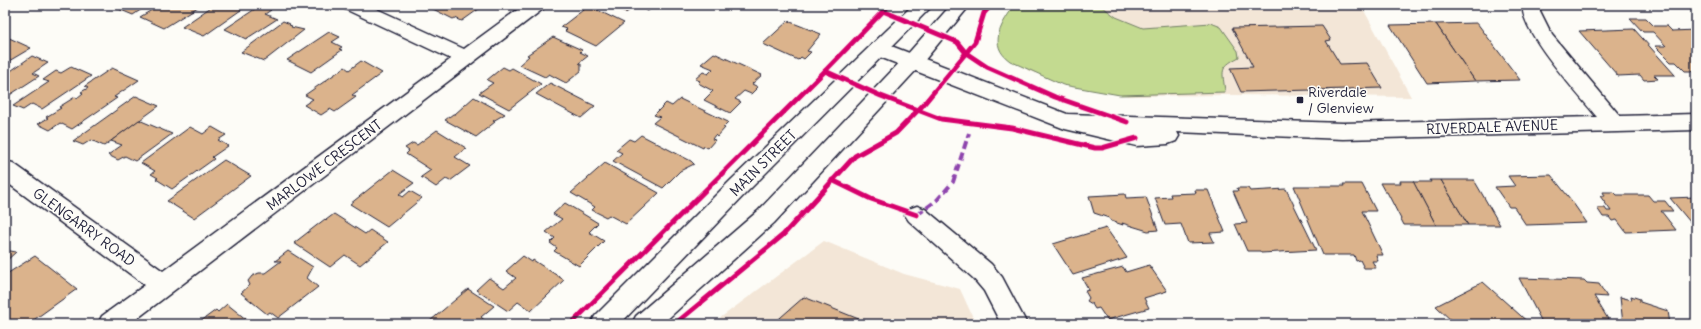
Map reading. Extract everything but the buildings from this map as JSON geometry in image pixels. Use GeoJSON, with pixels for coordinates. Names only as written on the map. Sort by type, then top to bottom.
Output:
{"type":"FeatureCollection","features":[{"type":"Feature","properties":{"kind":"street"},"geometry":{"type":"LineString","coordinates":[[352,5],[467,58]]}},
{"type":"Feature","properties":{"kind":"street","name":"MARLOWE CRESCENT"},"geometry":{"type":"LineString","coordinates":[[111,324],[536,5]]}},
{"type":"Feature","properties":{"kind":"street","name":"MAIN STREET"},"geometry":{"type":"LineString","coordinates":[[604,324],[739,186],[924,5]]}},
{"type":"Feature","properties":{"kind":"street"},"geometry":{"type":"LineString","coordinates":[[645,324],[766,217],[912,62],[960,5]]}},
{"type":"Feature","properties":{"kind":"street"},"geometry":{"type":"LineString","coordinates":[[1532,5],[1531,10],[1543,37],[1614,124]]}},
{"type":"Feature","properties":{"kind":"street","name":"RIVERDALE AVENUE"},"geometry":{"type":"LineString","coordinates":[[879,49],[1065,121],[1137,138],[1288,130],[1343,131],[1696,122]]}},
{"type":"Feature","properties":{"kind":"street","name":"GLENGARRY ROAD"},"geometry":{"type":"LineString","coordinates":[[5,169],[163,285]]}},
{"type":"Feature","properties":{"kind":"street"},"geometry":{"type":"LineString","coordinates":[[917,215],[982,271],[993,284],[1014,324]]}},
{"type":"Feature","properties":{"kind":"shaded area"},"geometry":{"type":"Polygon","coordinates":[[[1014,5],[1361,5],[1411,97],[1232,95],[1129,96],[1075,86],[1029,71],[1000,48],[1000,29],[1014,5]]]}},
{"type":"Feature","properties":{"kind":"shaded area"},"geometry":{"type":"Polygon","coordinates":[[[824,241],[904,274],[960,289],[976,324],[712,324],[824,241]]]}},
{"type":"Feature","properties":{"kind":"green space"},"geometry":{"type":"Polygon","coordinates":[[[1015,5],[1100,5],[1116,17],[1143,28],[1211,23],[1221,27],[1238,51],[1239,57],[1228,64],[1223,71],[1225,92],[1120,95],[1063,85],[1010,61],[1003,55],[999,48],[999,33],[1015,5]]]}},
{"type":"Feature","properties":{"kind":"marked path"},"geometry":{"type":"LineString","coordinates":[[917,215],[937,200],[953,182],[969,133]]}},
{"type":"Feature","properties":{"kind":"cycle path"},"geometry":{"type":"LineString","coordinates":[[571,324],[825,71],[889,5]]}},
{"type":"Feature","properties":{"kind":"cycle path"},"geometry":{"type":"LineString","coordinates":[[675,324],[783,235],[855,156],[896,133],[923,105],[975,42],[984,13],[991,5]]}},
{"type":"Feature","properties":{"kind":"cycle path"},"geometry":{"type":"LineString","coordinates":[[883,11],[957,42],[966,53],[987,67],[1055,97],[1127,122]]}},
{"type":"Feature","properties":{"kind":"cycle path"},"geometry":{"type":"LineString","coordinates":[[825,71],[881,96],[941,119],[1012,128],[1095,148],[1102,148],[1137,138]]}},
{"type":"Feature","properties":{"kind":"cycle path"},"geometry":{"type":"LineString","coordinates":[[832,180],[871,199],[917,215]]}},
{"type":"Feature","properties":{"kind":"place","name":"Riverdale / Glenview"},"geometry":{"type":"Point","coordinates":[1300,100]}}]}
